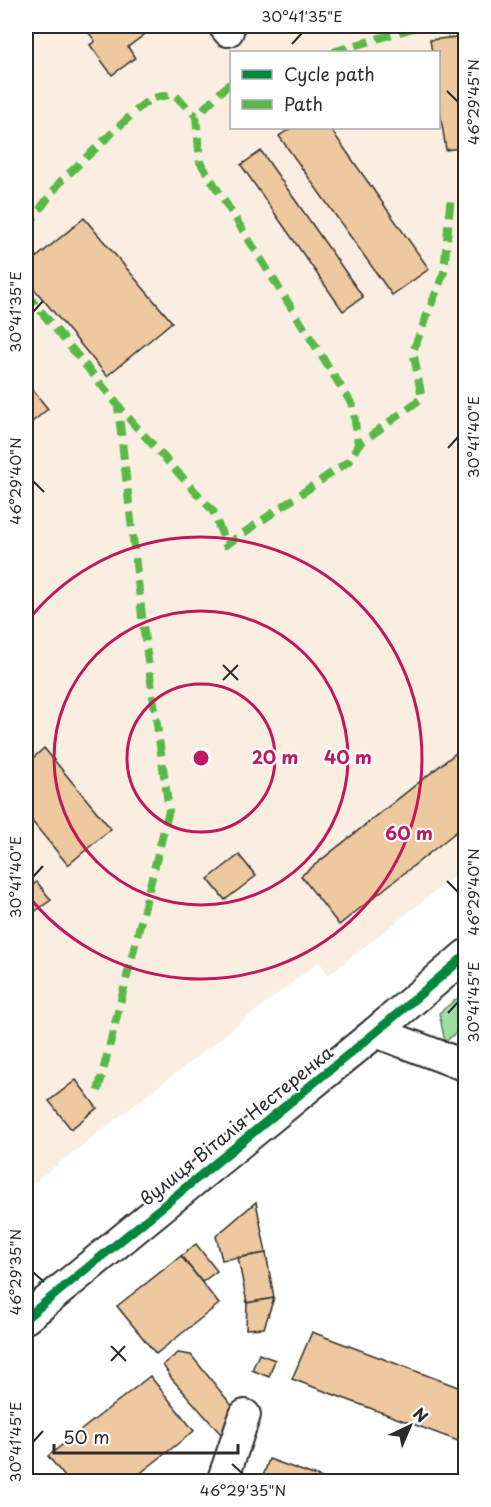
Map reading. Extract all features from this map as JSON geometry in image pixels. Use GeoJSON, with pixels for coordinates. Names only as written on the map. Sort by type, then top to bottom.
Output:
{"type":"FeatureCollection","features":[{"type":"Feature","properties":{"kind":"street","name":"вулиця Віталія Нестеренка"},"geometry":{"type":"LineString","coordinates":[[26,1318],[376,1032],[465,955]]}},
{"type":"Feature","properties":{"kind":"street"},"geometry":{"type":"LineString","coordinates":[[376,1032],[465,1066]]}},
{"type":"Feature","properties":{"kind":"street"},"geometry":{"type":"LineString","coordinates":[[222,1482],[245,1415]]}},
{"type":"Feature","properties":{"kind":"shaded area"},"geometry":{"type":"Polygon","coordinates":[[[26,26],[465,26],[465,868],[329,975],[319,962],[26,1189],[26,26]]]}},
{"type":"Feature","properties":{"kind":"green space"},"geometry":{"type":"Polygon","coordinates":[[[465,992],[465,1025],[445,1042],[439,1013],[465,992]]]}},
{"type":"Feature","properties":{"kind":"building"},"geometry":{"type":"Polygon","coordinates":[[[84,26],[149,26],[152,29],[128,47],[135,58],[112,75],[90,45],[95,41],[84,26]]]}},
{"type":"Feature","properties":{"kind":"building"},"geometry":{"type":"Polygon","coordinates":[[[466,36],[466,147],[446,150],[440,112],[440,51],[432,51],[430,40],[466,36]]]}},
{"type":"Feature","properties":{"kind":"building"},"geometry":{"type":"Polygon","coordinates":[[[290,129],[331,129],[429,269],[392,295],[279,136],[290,129]]]}},
{"type":"Feature","properties":{"kind":"building"},"geometry":{"type":"Polygon","coordinates":[[[261,151],[363,297],[343,311],[241,165],[261,151]]]}},
{"type":"Feature","properties":{"kind":"building"},"geometry":{"type":"Polygon","coordinates":[[[84,218],[172,322],[107,376],[26,279],[26,266],[84,218]]]}},
{"type":"Feature","properties":{"kind":"building"},"geometry":{"type":"Polygon","coordinates":[[[26,382],[48,409],[26,427],[26,382]]]}},
{"type":"Feature","properties":{"kind":"building"},"geometry":{"type":"Polygon","coordinates":[[[466,745],[466,824],[339,925],[301,876],[466,745]]]}},
{"type":"Feature","properties":{"kind":"building"},"geometry":{"type":"Polygon","coordinates":[[[44,748],[111,829],[68,865],[26,814],[26,751],[32,759],[44,748]]]}},
{"type":"Feature","properties":{"kind":"building"},"geometry":{"type":"Polygon","coordinates":[[[239,855],[256,876],[225,900],[208,879],[239,855]]]}},
{"type":"Feature","properties":{"kind":"building"},"geometry":{"type":"Polygon","coordinates":[[[37,882],[51,900],[27,917],[26,890],[37,882]]]}},
{"type":"Feature","properties":{"kind":"building"},"geometry":{"type":"Polygon","coordinates":[[[76,1080],[97,1108],[71,1129],[49,1101],[76,1080]]]}},
{"type":"Feature","properties":{"kind":"building"},"geometry":{"type":"Polygon","coordinates":[[[256,1202],[266,1253],[222,1260],[216,1236],[256,1202]]]}},
{"type":"Feature","properties":{"kind":"building"},"geometry":{"type":"Polygon","coordinates":[[[196,1244],[217,1271],[202,1282],[181,1256],[196,1244]]]}},
{"type":"Feature","properties":{"kind":"building"},"geometry":{"type":"Polygon","coordinates":[[[266,1253],[274,1298],[247,1303],[238,1258],[266,1253]]]}},
{"type":"Feature","properties":{"kind":"building"},"geometry":{"type":"Polygon","coordinates":[[[181,1256],[219,1304],[156,1354],[117,1306],[181,1256]]]}},
{"type":"Feature","properties":{"kind":"building"},"geometry":{"type":"Polygon","coordinates":[[[274,1298],[264,1328],[246,1329],[247,1303],[274,1298]]]}},
{"type":"Feature","properties":{"kind":"building"},"geometry":{"type":"Polygon","coordinates":[[[312,1332],[466,1390],[466,1444],[292,1379],[312,1332]]]}},
{"type":"Feature","properties":{"kind":"building"},"geometry":{"type":"Polygon","coordinates":[[[178,1353],[191,1355],[238,1413],[226,1440],[172,1379],[163,1365],[178,1353]]]}},
{"type":"Feature","properties":{"kind":"building"},"geometry":{"type":"Polygon","coordinates":[[[259,1354],[275,1360],[269,1377],[252,1370],[259,1354]]]}},
{"type":"Feature","properties":{"kind":"building"},"geometry":{"type":"Polygon","coordinates":[[[150,1376],[194,1431],[129,1482],[69,1482],[48,1456],[150,1376]]]}},
{"type":"Feature","properties":{"kind":"building"},"geometry":{"type":"Polygon","coordinates":[[[269,1459],[322,1478],[320,1482],[261,1482],[269,1459]]]}},
{"type":"Feature","properties":{"kind":"marked path"},"geometry":{"type":"LineString","coordinates":[[336,51],[420,26]]}},
{"type":"Feature","properties":{"kind":"marked path"},"geometry":{"type":"LineString","coordinates":[[230,84],[196,116],[200,162],[353,406],[358,445]]}},
{"type":"Feature","properties":{"kind":"marked path"},"geometry":{"type":"LineString","coordinates":[[26,228],[60,182],[142,105],[153,98],[174,94],[196,116]]}},
{"type":"Feature","properties":{"kind":"marked path"},"geometry":{"type":"LineString","coordinates":[[26,293],[132,422],[213,511],[226,545],[349,461],[358,445],[422,398],[413,351],[444,272],[451,194]]}},
{"type":"Feature","properties":{"kind":"marked path"},"geometry":{"type":"LineString","coordinates":[[98,1091],[169,810],[143,625],[118,407]]}},
{"type":"Feature","properties":{"kind":"cycle path"},"geometry":{"type":"LineString","coordinates":[[26,1318],[376,1032],[466,955]]}}]}
